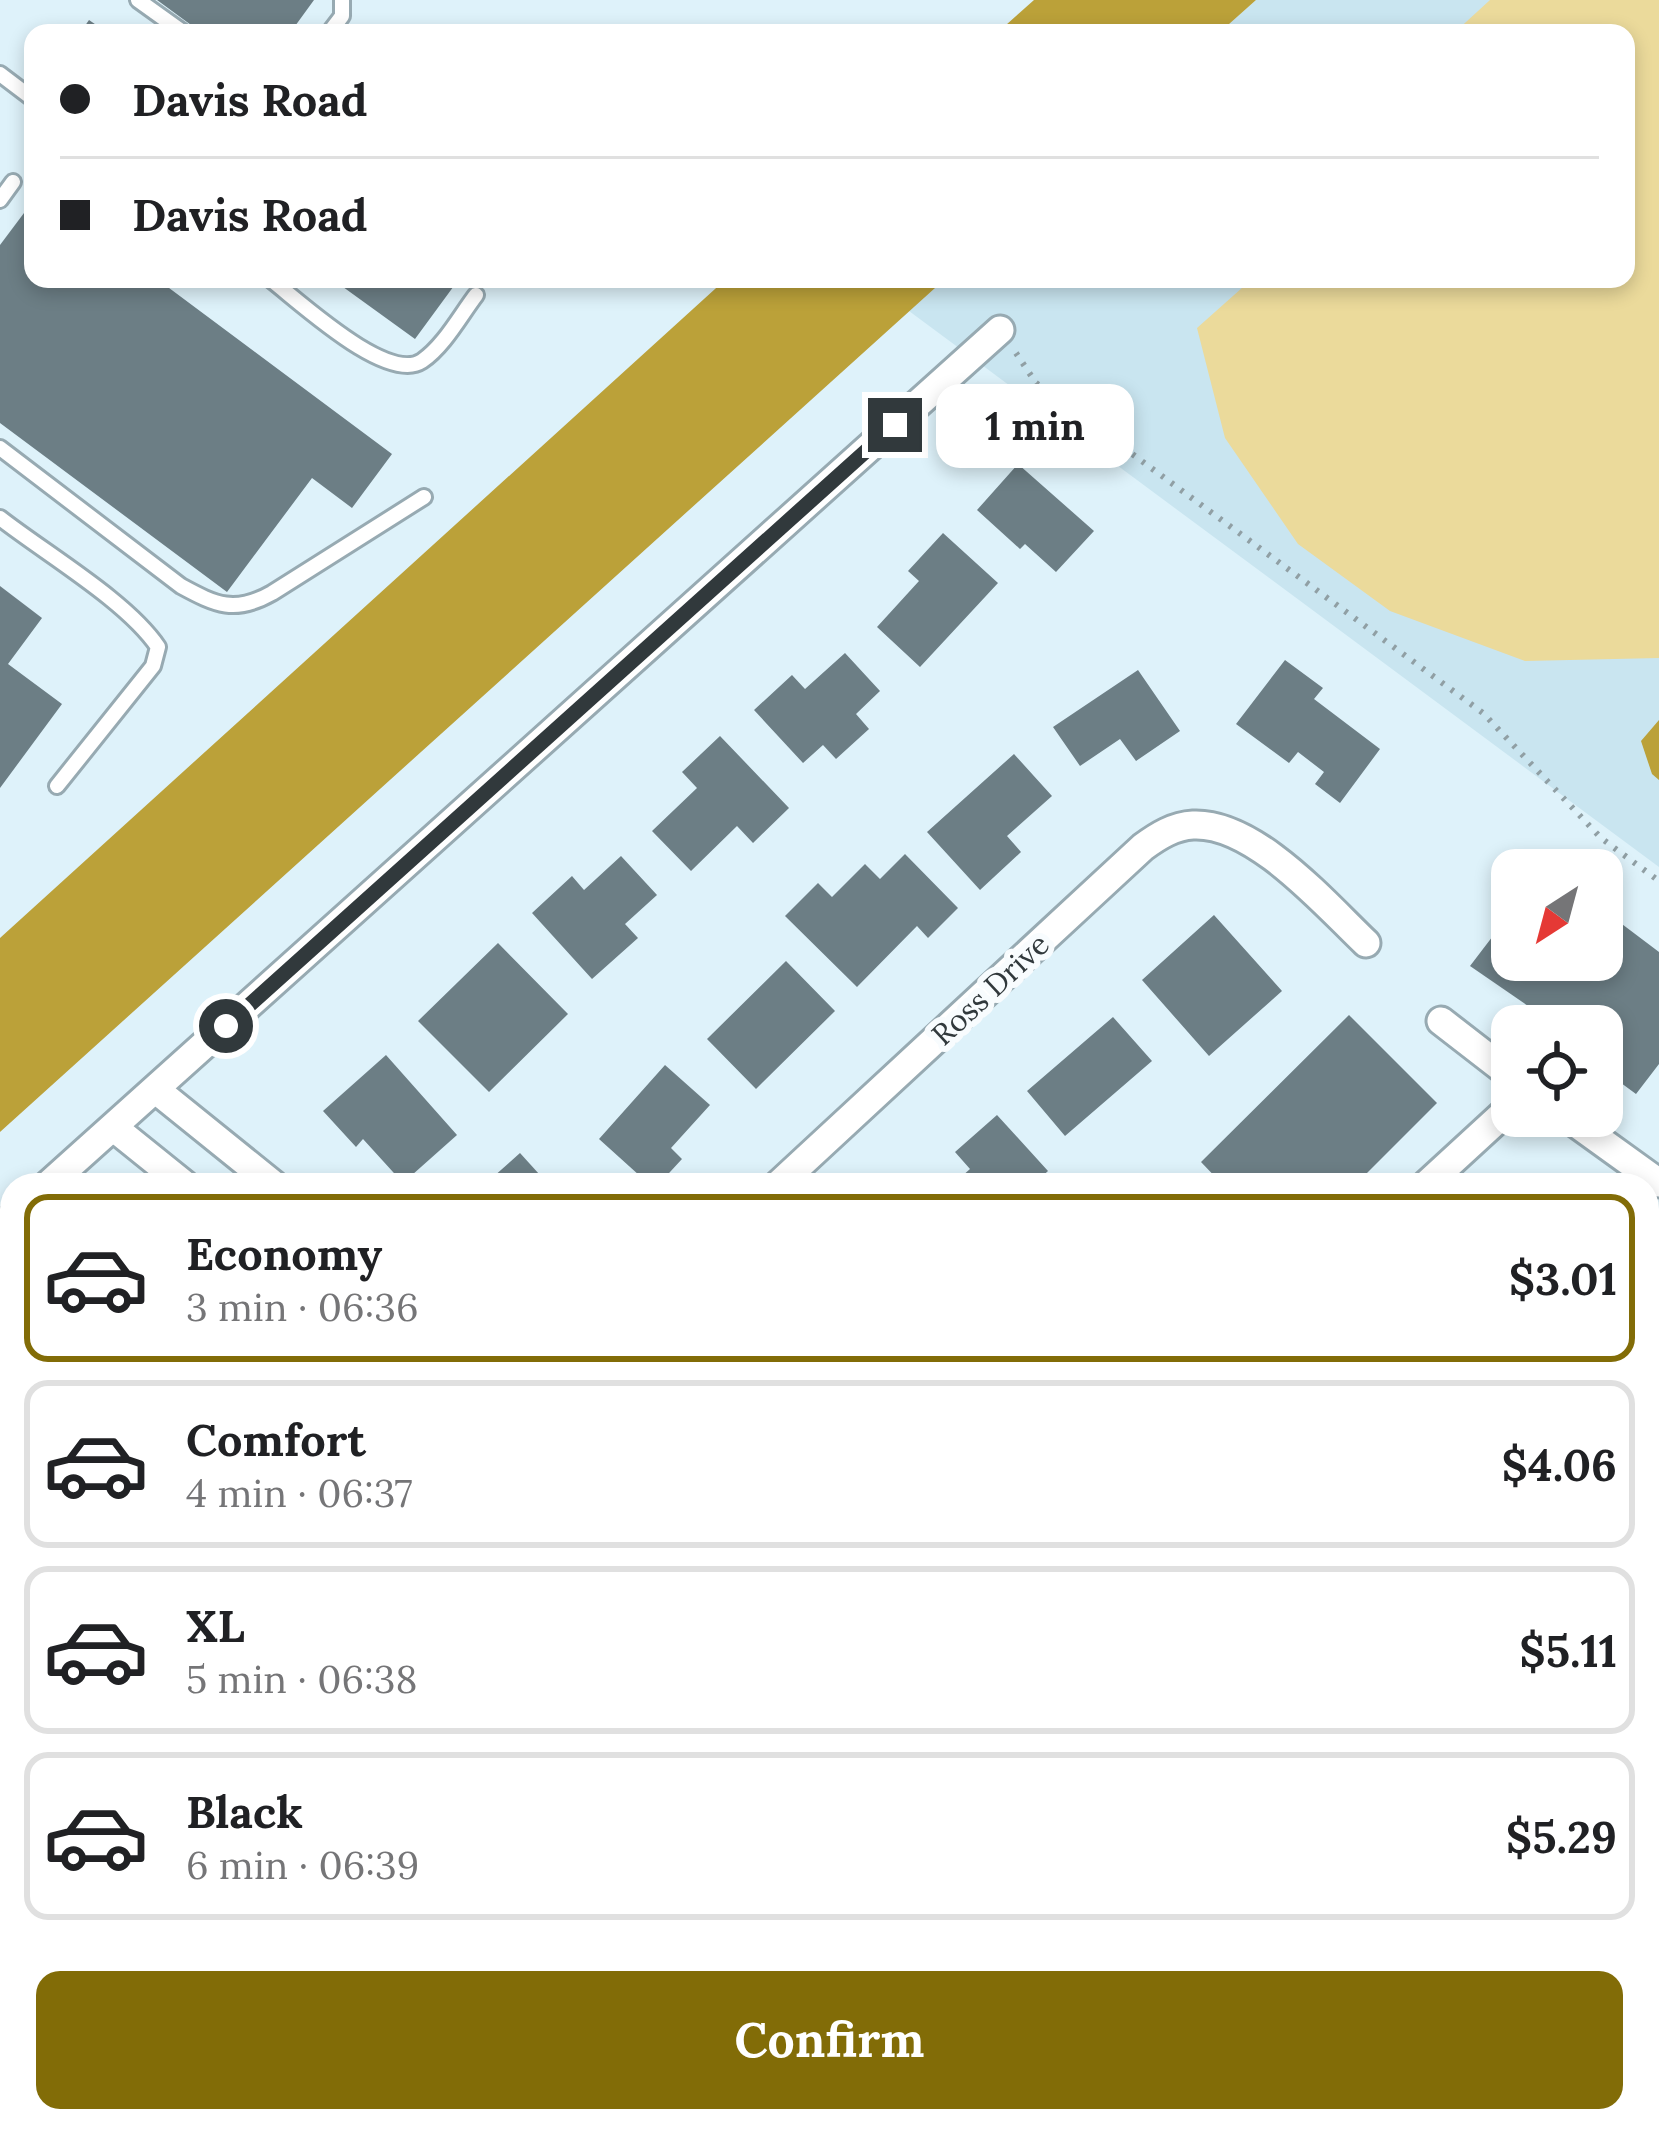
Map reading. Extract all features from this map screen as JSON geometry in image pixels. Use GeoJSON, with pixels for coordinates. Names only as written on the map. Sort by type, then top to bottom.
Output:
{"type":"FeatureCollection","features":[{"type":"Feature","properties":{"kind":"street"},"geometry":{"type":"LineString","coordinates":[[61,1173],[1000,330]]}},
{"type":"Feature","properties":{"kind":"street","name":"Ross Drive"},"geometry":{"type":"LineString","coordinates":[[791,1173],[1164,832],[1190,825],[1217,827],[1242,836],[1299,880],[1366,943]]}},
{"type":"Feature","properties":{"kind":"street"},"geometry":{"type":"LineString","coordinates":[[1441,1021],[1491,1060]]}},
{"type":"Feature","properties":{"kind":"street"},"geometry":{"type":"LineString","coordinates":[[155,1089],[259,1173]]}},
{"type":"Feature","properties":{"kind":"street"},"geometry":{"type":"LineString","coordinates":[[1439,1173],[1491,1125]]}},
{"type":"Feature","properties":{"kind":"street"},"geometry":{"type":"LineString","coordinates":[[113,1127],[170,1173]]}},
{"type":"Feature","properties":{"kind":"street"},"geometry":{"type":"LineString","coordinates":[[1595,1137],[1645,1173]]}},
{"type":"Feature","properties":{"kind":"lane"},"geometry":{"type":"LineString","coordinates":[[137,0],[171,24]]}},
{"type":"Feature","properties":{"kind":"lane"},"geometry":{"type":"LineString","coordinates":[[0,74],[24,92]]}},
{"type":"Feature","properties":{"kind":"lane"},"geometry":{"type":"LineString","coordinates":[[0,200],[13,182]]}},
{"type":"Feature","properties":{"kind":"lane"},"geometry":{"type":"LineString","coordinates":[[282,288],[352,341],[398,367],[409,367],[433,351],[476,295]]}},
{"type":"Feature","properties":{"kind":"lane"},"geometry":{"type":"LineString","coordinates":[[0,448],[181,586],[208,601],[232,606],[253,604],[424,497]]}},
{"type":"Feature","properties":{"kind":"lane"},"geometry":{"type":"LineString","coordinates":[[0,518],[113,602],[158,646],[154,666],[57,785]]}},
{"type":"Feature","properties":{"kind":"path"},"geometry":{"type":"LineString","coordinates":[[1000,330],[1036,383],[1483,713],[1601,838],[1659,880]]}},
{"type":"Feature","properties":{"kind":"shaded area"},"geometry":{"type":"Polygon","coordinates":[[[1034,0],[1256,0],[1229,24],[1007,24],[1034,0]]]}},
{"type":"Feature","properties":{"kind":"shaded area"},"geometry":{"type":"Polygon","coordinates":[[[1256,0],[1659,0],[1659,867],[909,311],[935,288],[1635,288],[1635,24],[1229,24],[1256,0]]]}},
{"type":"Feature","properties":{"kind":"shaded area"},"geometry":{"type":"Polygon","coordinates":[[[1490,0],[1659,0],[1659,658],[1525,661],[1390,611],[1298,544],[1225,438],[1197,328],[1242,288],[1635,288],[1635,24],[1464,24],[1490,0]]]}},
{"type":"Feature","properties":{"kind":"shaded area"},"geometry":{"type":"Polygon","coordinates":[[[716,288],[935,288],[0,1132],[0,938],[716,288]]]}},
{"type":"Feature","properties":{"kind":"shaded area"},"geometry":{"type":"Polygon","coordinates":[[[1659,720],[1659,780],[1652,774],[1641,741],[1659,720]]]}},
{"type":"Feature","properties":{"kind":"building"},"geometry":{"type":"Polygon","coordinates":[[[157,0],[314,0],[297,24],[190,24],[157,0]]]}},
{"type":"Feature","properties":{"kind":"building"},"geometry":{"type":"Polygon","coordinates":[[[24,213],[24,288],[169,288],[392,454],[352,508],[312,478],[227,592],[0,423],[0,245],[24,213]]]}},
{"type":"Feature","properties":{"kind":"building"},"geometry":{"type":"Polygon","coordinates":[[[344,288],[452,288],[415,339],[344,288]]]}},
{"type":"Feature","properties":{"kind":"building"},"geometry":{"type":"Polygon","coordinates":[[[1018,464],[1094,531],[1056,572],[1025,544],[1020,549],[977,510],[1018,464]]]}},
{"type":"Feature","properties":{"kind":"building"},"geometry":{"type":"Polygon","coordinates":[[[943,533],[998,583],[920,667],[877,627],[919,581],[908,571],[943,533]]]}},
{"type":"Feature","properties":{"kind":"building"},"geometry":{"type":"Polygon","coordinates":[[[0,586],[42,618],[8,664],[62,704],[0,788],[0,586]]]}},
{"type":"Feature","properties":{"kind":"building"},"geometry":{"type":"Polygon","coordinates":[[[845,653],[880,691],[856,714],[869,729],[836,759],[823,745],[803,763],[754,710],[792,675],[805,689],[845,653]]]}},
{"type":"Feature","properties":{"kind":"building"},"geometry":{"type":"Polygon","coordinates":[[[1285,660],[1323,688],[1314,699],[1380,749],[1340,803],[1315,784],[1324,772],[1298,752],[1289,763],[1236,724],[1285,660]]]}},
{"type":"Feature","properties":{"kind":"building"},"geometry":{"type":"Polygon","coordinates":[[[1138,670],[1180,731],[1136,761],[1120,739],[1080,766],[1053,727],[1138,670]]]}},
{"type":"Feature","properties":{"kind":"building"},"geometry":{"type":"Polygon","coordinates":[[[720,736],[789,808],[753,843],[737,826],[691,871],[652,831],[697,788],[682,772],[720,736]]]}},
{"type":"Feature","properties":{"kind":"building"},"geometry":{"type":"Polygon","coordinates":[[[1014,754],[1052,796],[1007,836],[1021,852],[980,890],[927,832],[1014,754]]]}},
{"type":"Feature","properties":{"kind":"building"},"geometry":{"type":"Polygon","coordinates":[[[905,854],[958,908],[928,938],[917,926],[857,987],[785,916],[818,883],[832,897],[865,864],[880,879],[905,854]]]}},
{"type":"Feature","properties":{"kind":"building"},"geometry":{"type":"Polygon","coordinates":[[[621,856],[657,895],[625,924],[638,938],[592,979],[532,913],[572,876],[584,890],[621,856]]]}},
{"type":"Feature","properties":{"kind":"building"},"geometry":{"type":"Polygon","coordinates":[[[1214,915],[1282,991],[1209,1056],[1142,980],[1214,915]]]}},
{"type":"Feature","properties":{"kind":"building"},"geometry":{"type":"Polygon","coordinates":[[[1623,925],[1659,952],[1659,1064],[1636,1094],[1623,1084],[1623,1005],[1527,1005],[1492,981],[1623,981],[1623,925]]]}},
{"type":"Feature","properties":{"kind":"building"},"geometry":{"type":"Polygon","coordinates":[[[1491,938],[1491,980],[1470,966],[1491,938]]]}},
{"type":"Feature","properties":{"kind":"building"},"geometry":{"type":"Polygon","coordinates":[[[498,943],[568,1014],[489,1092],[418,1021],[498,943]]]}},
{"type":"Feature","properties":{"kind":"building"},"geometry":{"type":"Polygon","coordinates":[[[786,961],[835,1011],[756,1089],[707,1039],[786,961]]]}},
{"type":"Feature","properties":{"kind":"building"},"geometry":{"type":"Polygon","coordinates":[[[1349,1015],[1437,1103],[1367,1173],[1212,1173],[1201,1162],[1349,1015]]]}},
{"type":"Feature","properties":{"kind":"building"},"geometry":{"type":"Polygon","coordinates":[[[1113,1017],[1152,1061],[1065,1136],[1027,1091],[1113,1017]]]}},
{"type":"Feature","properties":{"kind":"building"},"geometry":{"type":"Polygon","coordinates":[[[386,1055],[457,1135],[414,1173],[394,1173],[363,1139],[356,1147],[323,1111],[386,1055]]]}},
{"type":"Feature","properties":{"kind":"building"},"geometry":{"type":"Polygon","coordinates":[[[665,1065],[710,1105],[671,1148],[682,1159],[669,1173],[637,1173],[599,1139],[665,1065]]]}},
{"type":"Feature","properties":{"kind":"building"},"geometry":{"type":"Polygon","coordinates":[[[997,1115],[1048,1171],[966,1173],[970,1169],[955,1152],[997,1115]]]}},
{"type":"Feature","properties":{"kind":"building"},"geometry":{"type":"Polygon","coordinates":[[[520,1153],[538,1173],[498,1173],[520,1153]]]}},
{"type":"Feature","properties":{"kind":"route"},"geometry":{"type":"LineString","coordinates":[[226,1026],[895,425]]}}]}
